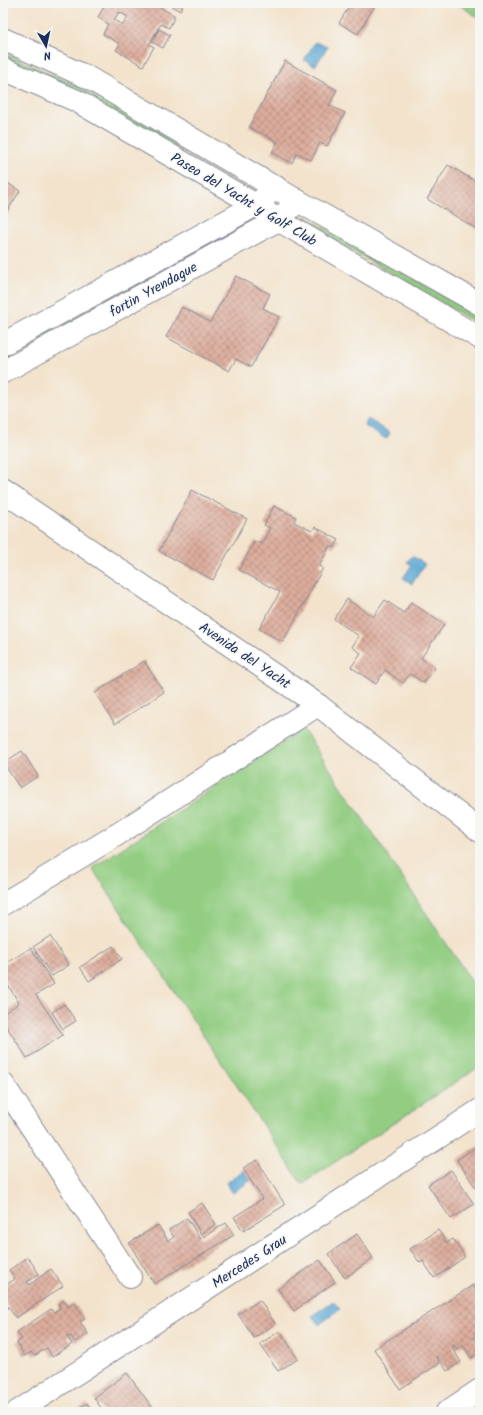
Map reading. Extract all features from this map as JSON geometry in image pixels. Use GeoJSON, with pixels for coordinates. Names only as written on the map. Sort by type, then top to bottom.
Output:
{"type":"FeatureCollection","features":[{"type":"Feature","properties":{"kind":"street","name":"Paseo del Yacht y Golf Club"},"geometry":{"type":"LineString","coordinates":[[3,39],[87,77],[480,304]]}},
{"type":"Feature","properties":{"kind":"street","name":"Paseo del Yacht y Golf Club"},"geometry":{"type":"LineString","coordinates":[[3,69],[77,101],[480,338]]}},
{"type":"Feature","properties":{"kind":"street","name":"fortin Yrendague"},"geometry":{"type":"LineString","coordinates":[[3,344],[256,205],[276,187]]}},
{"type":"Feature","properties":{"kind":"street","name":"fortin Yrendague"},"geometry":{"type":"LineString","coordinates":[[3,372],[278,220],[298,200]]}},
{"type":"Feature","properties":{"kind":"street","name":"Avenida del Yacht"},"geometry":{"type":"LineString","coordinates":[[3,491],[318,705],[480,831]]}},
{"type":"Feature","properties":{"kind":"street"},"geometry":{"type":"LineString","coordinates":[[3,904],[118,834],[318,705]]}},
{"type":"Feature","properties":{"kind":"street"},"geometry":{"type":"LineString","coordinates":[[3,1084],[130,1277]]}},
{"type":"Feature","properties":{"kind":"street","name":"Mercedes Grau"},"geometry":{"type":"LineString","coordinates":[[17,1412],[480,1110]]}},
{"type":"Feature","properties":{"kind":"street"},"geometry":{"type":"LineString","coordinates":[[446,1412],[480,1390]]}},
{"type":"Feature","properties":{"kind":"green space"},"geometry":{"type":"Polygon","coordinates":[[[457,3],[480,3],[480,19],[457,3]]]}},
{"type":"Feature","properties":{"kind":"green space"},"geometry":{"type":"Polygon","coordinates":[[[3,52],[107,100],[234,176],[232,178],[70,89],[3,58],[3,52]]]}},
{"type":"Feature","properties":{"kind":"green space"},"geometry":{"type":"Polygon","coordinates":[[[306,217],[480,317],[480,325],[303,222],[303,218],[306,217]]]}},
{"type":"Feature","properties":{"kind":"green space"},"geometry":{"type":"Polygon","coordinates":[[[232,229],[236,232],[3,363],[3,355],[232,229]]]}},
{"type":"Feature","properties":{"kind":"green space"},"geometry":{"type":"Polygon","coordinates":[[[303,729],[480,994],[480,1066],[302,1184],[92,868],[303,729]]]}},
{"type":"Feature","properties":{"kind":"water"},"geometry":{"type":"Polygon","coordinates":[[[315,42],[328,47],[315,66],[304,60],[315,42]]]}},
{"type":"Feature","properties":{"kind":"water"},"geometry":{"type":"Polygon","coordinates":[[[368,419],[390,433],[386,439],[364,426],[368,419]]]}},
{"type":"Feature","properties":{"kind":"water"},"geometry":{"type":"Polygon","coordinates":[[[412,556],[425,564],[412,584],[403,578],[412,565],[407,562],[412,556]]]}},
{"type":"Feature","properties":{"kind":"water"},"geometry":{"type":"Polygon","coordinates":[[[244,1170],[251,1180],[233,1193],[226,1183],[244,1170]]]}},
{"type":"Feature","properties":{"kind":"water"},"geometry":{"type":"Polygon","coordinates":[[[333,1301],[340,1309],[319,1325],[312,1316],[333,1301]]]}},
{"type":"Feature","properties":{"kind":"building"},"geometry":{"type":"Polygon","coordinates":[[[106,3],[153,3],[175,16],[169,28],[161,24],[149,44],[154,47],[143,66],[116,50],[120,44],[103,34],[108,24],[98,17],[106,3]],[[119,12],[114,20],[123,25],[128,17],[119,12]]]}},
{"type":"Feature","properties":{"kind":"building"},"geometry":{"type":"Polygon","coordinates":[[[166,3],[184,3],[180,11],[166,3]]]}},
{"type":"Feature","properties":{"kind":"building"},"geometry":{"type":"Polygon","coordinates":[[[351,3],[376,3],[358,34],[339,23],[351,3]]]}},
{"type":"Feature","properties":{"kind":"building"},"geometry":{"type":"Polygon","coordinates":[[[159,29],[170,35],[163,48],[152,42],[159,29]]]}},
{"type":"Feature","properties":{"kind":"building"},"geometry":{"type":"Polygon","coordinates":[[[285,61],[337,90],[329,105],[345,113],[327,146],[320,143],[311,160],[297,153],[292,163],[272,152],[278,142],[249,127],[285,61]]]}},
{"type":"Feature","properties":{"kind":"building"},"geometry":{"type":"Polygon","coordinates":[[[448,165],[480,184],[480,231],[427,199],[448,165]]]}},
{"type":"Feature","properties":{"kind":"building"},"geometry":{"type":"Polygon","coordinates":[[[3,180],[20,191],[3,218],[3,180]]]}},
{"type":"Feature","properties":{"kind":"building"},"geometry":{"type":"Polygon","coordinates":[[[236,276],[270,294],[263,308],[279,317],[251,367],[236,359],[229,371],[166,337],[182,307],[210,322],[236,276]]]}},
{"type":"Feature","properties":{"kind":"building"},"geometry":{"type":"Polygon","coordinates":[[[192,490],[247,519],[213,580],[159,551],[192,490]]]}},
{"type":"Feature","properties":{"kind":"building"},"geometry":{"type":"Polygon","coordinates":[[[274,506],[296,517],[294,522],[312,531],[315,527],[339,540],[334,548],[330,545],[319,566],[323,568],[283,642],[259,629],[280,592],[239,570],[255,541],[261,544],[270,528],[264,525],[274,506]]]}},
{"type":"Feature","properties":{"kind":"building"},"geometry":{"type":"Polygon","coordinates":[[[347,599],[373,617],[385,600],[404,613],[411,602],[444,625],[421,658],[435,668],[424,683],[410,674],[403,683],[385,670],[376,684],[351,667],[361,653],[352,647],[359,636],[334,619],[347,599]]]}},
{"type":"Feature","properties":{"kind":"building"},"geometry":{"type":"Polygon","coordinates":[[[144,661],[164,692],[115,724],[95,693],[144,661]]]}},
{"type":"Feature","properties":{"kind":"building"},"geometry":{"type":"Polygon","coordinates":[[[22,751],[38,776],[20,788],[3,763],[22,751]]]}},
{"type":"Feature","properties":{"kind":"building"},"geometry":{"type":"Polygon","coordinates":[[[50,936],[69,965],[52,976],[33,947],[50,936]]]}},
{"type":"Feature","properties":{"kind":"building"},"geometry":{"type":"Polygon","coordinates":[[[113,946],[122,959],[89,981],[80,967],[113,946]]]}},
{"type":"Feature","properties":{"kind":"building"},"geometry":{"type":"Polygon","coordinates":[[[31,948],[54,984],[36,995],[63,1035],[27,1058],[3,1021],[3,1014],[19,1003],[3,977],[3,965],[31,948]]]}},
{"type":"Feature","properties":{"kind":"building"},"geometry":{"type":"Polygon","coordinates":[[[64,1004],[76,1021],[63,1029],[52,1012],[64,1004]]]}},
{"type":"Feature","properties":{"kind":"building"},"geometry":{"type":"Polygon","coordinates":[[[480,1144],[480,1194],[457,1160],[480,1144]]]}},
{"type":"Feature","properties":{"kind":"building"},"geometry":{"type":"Polygon","coordinates":[[[257,1160],[285,1205],[243,1231],[234,1217],[262,1199],[243,1168],[257,1160]]]}},
{"type":"Feature","properties":{"kind":"building"},"geometry":{"type":"Polygon","coordinates":[[[451,1170],[474,1204],[451,1219],[428,1185],[451,1170]]]}},
{"type":"Feature","properties":{"kind":"building"},"geometry":{"type":"Polygon","coordinates":[[[202,1203],[216,1224],[201,1234],[188,1212],[202,1203]]]}},
{"type":"Feature","properties":{"kind":"building"},"geometry":{"type":"Polygon","coordinates":[[[187,1218],[200,1239],[226,1223],[234,1235],[154,1284],[129,1243],[158,1225],[168,1241],[174,1237],[169,1230],[187,1218]]]}},
{"type":"Feature","properties":{"kind":"building"},"geometry":{"type":"Polygon","coordinates":[[[438,1230],[447,1243],[453,1239],[465,1257],[434,1278],[423,1261],[420,1263],[410,1249],[438,1230]]]}},
{"type":"Feature","properties":{"kind":"building"},"geometry":{"type":"Polygon","coordinates":[[[357,1234],[373,1258],[345,1278],[328,1254],[357,1234]]]}},
{"type":"Feature","properties":{"kind":"building"},"geometry":{"type":"Polygon","coordinates":[[[28,1257],[39,1274],[27,1282],[29,1285],[51,1269],[63,1286],[16,1318],[3,1300],[3,1287],[15,1279],[9,1270],[28,1257]]]}},
{"type":"Feature","properties":{"kind":"building"},"geometry":{"type":"Polygon","coordinates":[[[320,1260],[335,1282],[294,1311],[278,1289],[320,1260]]]}},
{"type":"Feature","properties":{"kind":"building"},"geometry":{"type":"Polygon","coordinates":[[[473,1285],[480,1295],[480,1334],[474,1338],[480,1348],[480,1352],[471,1358],[463,1345],[457,1349],[454,1345],[452,1347],[461,1362],[447,1371],[437,1356],[436,1357],[440,1363],[400,1389],[374,1349],[473,1285]]]}},
{"type":"Feature","properties":{"kind":"building"},"geometry":{"type":"Polygon","coordinates":[[[64,1300],[68,1307],[74,1303],[85,1319],[80,1322],[88,1334],[75,1342],[71,1336],[67,1337],[72,1344],[52,1357],[47,1348],[34,1356],[31,1352],[24,1356],[17,1342],[22,1339],[17,1332],[51,1309],[54,1312],[60,1308],[58,1304],[64,1300]]]}},
{"type":"Feature","properties":{"kind":"building"},"geometry":{"type":"Polygon","coordinates":[[[260,1300],[275,1324],[254,1338],[238,1314],[260,1300]]]}},
{"type":"Feature","properties":{"kind":"building"},"geometry":{"type":"Polygon","coordinates":[[[280,1331],[298,1359],[278,1371],[260,1344],[280,1331]]]}},
{"type":"Feature","properties":{"kind":"building"},"geometry":{"type":"Polygon","coordinates":[[[127,1373],[155,1411],[154,1412],[125,1412],[122,1408],[116,1412],[104,1412],[94,1398],[127,1373]]]}},
{"type":"Feature","properties":{"kind":"building"},"geometry":{"type":"Polygon","coordinates":[[[87,1403],[93,1412],[73,1412],[87,1403]]]}}]}
